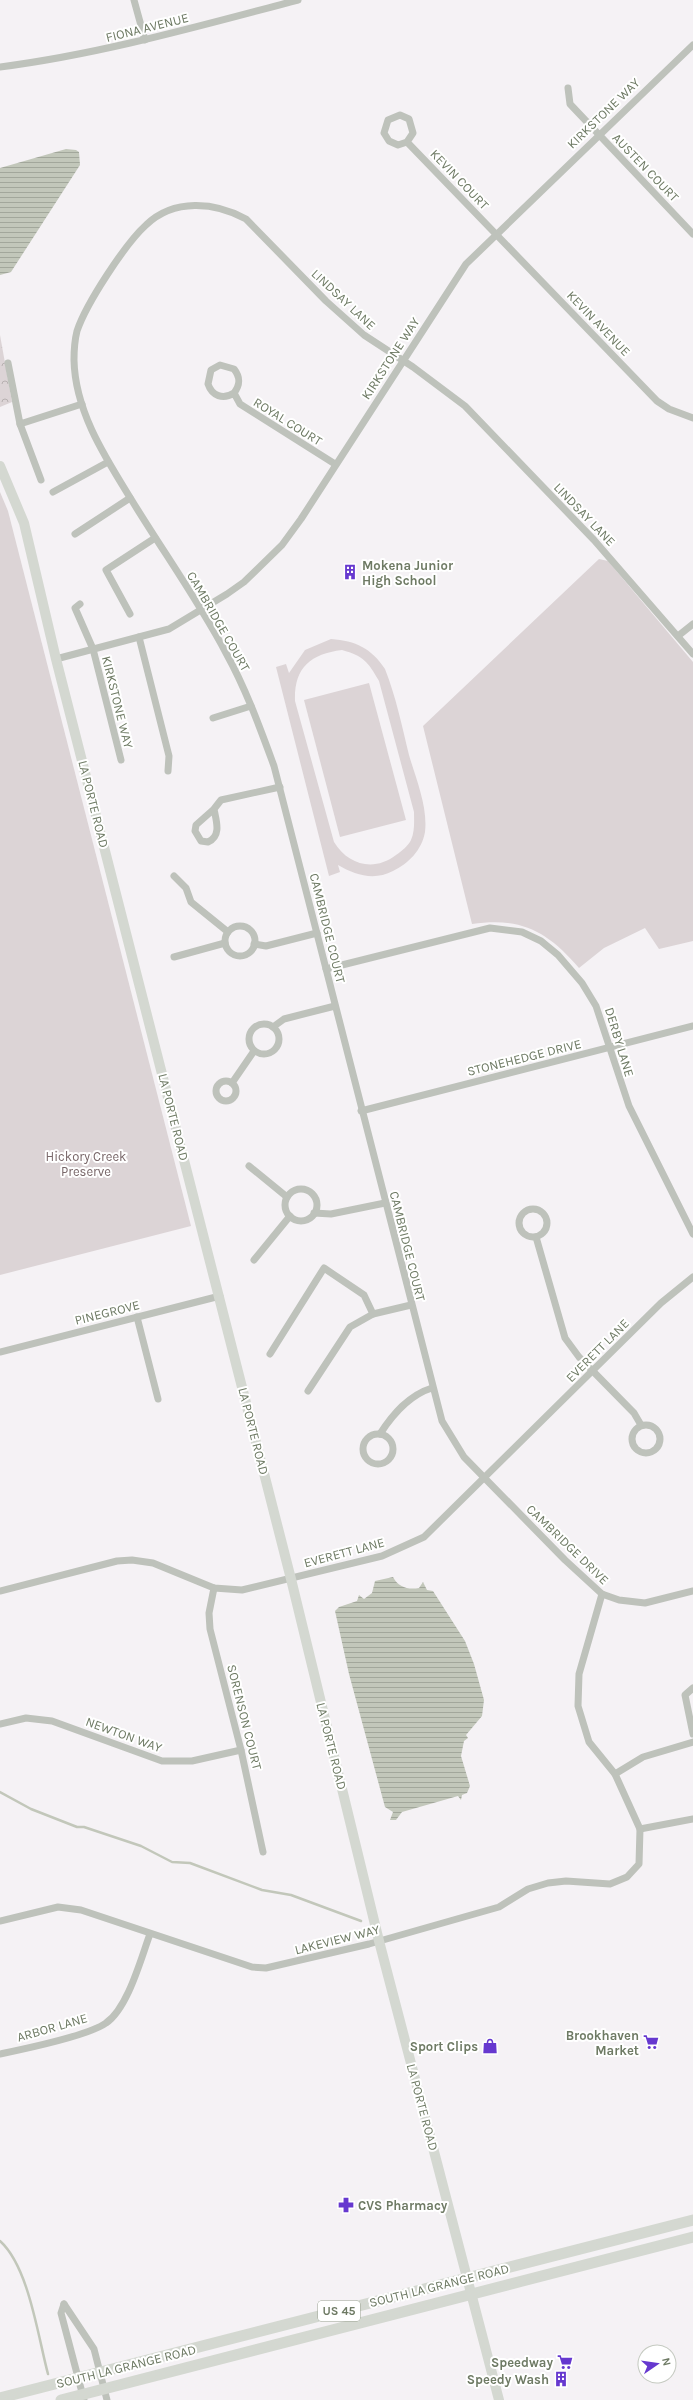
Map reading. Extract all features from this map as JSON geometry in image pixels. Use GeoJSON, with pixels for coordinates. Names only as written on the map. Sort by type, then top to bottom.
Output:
{"type":"FeatureCollection","features":[{"type":"Feature","properties":{"kind":"main road","name":"SOUTH LA GRANGE ROAD"},"geometry":{"type":"LineString","coordinates":[[0,2398],[693,2220]]}},
{"type":"Feature","properties":{"kind":"main road","name":"SOUTH LA GRANGE ROAD"},"geometry":{"type":"LineString","coordinates":[[61,2400],[83,2397],[104,2389],[693,2237]]}},
{"type":"Feature","properties":{"kind":"street"},"geometry":{"type":"LineString","coordinates":[[134,0],[145,40]]}},
{"type":"Feature","properties":{"kind":"street","name":"FIONA AVENUE"},"geometry":{"type":"LineString","coordinates":[[0,68],[63,59],[145,40],[298,0]]}},
{"type":"Feature","properties":{"kind":"street","name":"KIRKSTONE WAY"},"geometry":{"type":"LineString","coordinates":[[56,659],[169,629],[244,582],[282,545],[301,518],[466,264],[598,134],[693,44]]}},
{"type":"Feature","properties":{"kind":"street","name":"AUSTEN COURT"},"geometry":{"type":"LineString","coordinates":[[568,88],[570,104],[693,234]]}},
{"type":"Feature","properties":{"kind":"street"},"geometry":{"type":"LineString","coordinates":[[400,115],[409,119],[413,133],[408,142],[398,145],[388,141],[384,133],[388,120],[400,115]]}},
{"type":"Feature","properties":{"kind":"street","name":"KEVIN COURT"},"geometry":{"type":"LineString","coordinates":[[408,142],[496,233]]}},
{"type":"Feature","properties":{"kind":"street","name":"LINDSAY LANE"},"geometry":{"type":"LineString","coordinates":[[87,419],[77,387],[74,359],[77,332],[87,309],[134,236],[151,220],[185,206],[212,206],[232,212],[246,220],[326,301],[353,326],[364,335],[403,360],[465,406],[594,540],[693,654]]}},
{"type":"Feature","properties":{"kind":"street","name":"KEVIN AVENUE"},"geometry":{"type":"LineString","coordinates":[[496,233],[657,401],[669,408],[693,418]]}},
{"type":"Feature","properties":{"kind":"street"},"geometry":{"type":"LineString","coordinates":[[8,363],[20,424],[41,480]]}},
{"type":"Feature","properties":{"kind":"street"},"geometry":{"type":"LineString","coordinates":[[220,365],[234,369],[239,378],[239,384],[234,393],[224,397],[213,394],[208,384],[211,370],[220,365]]}},
{"type":"Feature","properties":{"kind":"street","name":"ROYAL COURT"},"geometry":{"type":"LineString","coordinates":[[234,393],[240,404],[335,464]]}},
{"type":"Feature","properties":{"kind":"street"},"geometry":{"type":"LineString","coordinates":[[20,424],[82,404]]}},
{"type":"Feature","properties":{"kind":"street","name":"CAMBRIDGE COURT"},"geometry":{"type":"LineString","coordinates":[[87,419],[108,462],[226,653],[251,706],[274,766],[432,1388],[448,1433],[464,1457],[485,1478]]}},
{"type":"Feature","properties":{"kind":"street"},"geometry":{"type":"LineString","coordinates":[[53,492],[108,462]]}},
{"type":"Feature","properties":{"kind":"street","name":"LA PORTE ROAD"},"geometry":{"type":"LineString","coordinates":[[0,466],[24,523],[56,659],[220,1296],[291,1579],[379,1941],[499,2400]]}},
{"type":"Feature","properties":{"kind":"street"},"geometry":{"type":"LineString","coordinates":[[75,534],[130,498]]}},
{"type":"Feature","properties":{"kind":"street"},"geometry":{"type":"LineString","coordinates":[[130,614],[106,570],[155,538]]}},
{"type":"Feature","properties":{"kind":"street","name":"KIRKSTONE WAY"},"geometry":{"type":"LineString","coordinates":[[80,604],[74,608],[92,650],[120,760]]}},
{"type":"Feature","properties":{"kind":"street"},"geometry":{"type":"LineString","coordinates":[[678,636],[693,624]]}},
{"type":"Feature","properties":{"kind":"street"},"geometry":{"type":"LineString","coordinates":[[138,637],[168,756],[168,771]]}},
{"type":"Feature","properties":{"kind":"street"},"geometry":{"type":"LineString","coordinates":[[213,718],[251,706]]}},
{"type":"Feature","properties":{"kind":"street"},"geometry":{"type":"LineString","coordinates":[[214,809],[221,800],[280,786]]}},
{"type":"Feature","properties":{"kind":"street"},"geometry":{"type":"LineString","coordinates":[[174,876],[186,888],[191,902],[228,932]]}},
{"type":"Feature","properties":{"kind":"street"},"geometry":{"type":"LineString","coordinates":[[237,926],[248,929],[254,938],[254,944],[248,953],[242,955],[231,953],[225,943],[228,932],[237,926]]}},
{"type":"Feature","properties":{"kind":"street","name":"DERBY LANE"},"geometry":{"type":"LineString","coordinates":[[326,969],[483,929],[502,929],[522,932],[550,948],[582,984],[601,1015],[618,1079],[629,1106],[693,1234]]}},
{"type":"Feature","properties":{"kind":"street"},"geometry":{"type":"LineString","coordinates":[[254,944],[266,946],[317,933]]}},
{"type":"Feature","properties":{"kind":"street"},"geometry":{"type":"LineString","coordinates":[[174,957],[225,943]]}},
{"type":"Feature","properties":{"kind":"street"},"geometry":{"type":"LineString","coordinates":[[273,1027],[284,1019],[335,1006]]}},
{"type":"Feature","properties":{"kind":"street"},"geometry":{"type":"LineString","coordinates":[[262,1024],[273,1027],[279,1037],[276,1048],[266,1054],[254,1051],[248,1041],[252,1030],[262,1024]]}},
{"type":"Feature","properties":{"kind":"street","name":"STONEHEDGE DRIVE"},"geometry":{"type":"LineString","coordinates":[[361,1111],[693,1026]]}},
{"type":"Feature","properties":{"kind":"street"},"geometry":{"type":"LineString","coordinates":[[232,1083],[254,1051]]}},
{"type":"Feature","properties":{"kind":"street"},"geometry":{"type":"LineString","coordinates":[[249,1166],[287,1197]]}},
{"type":"Feature","properties":{"kind":"street"},"geometry":{"type":"LineString","coordinates":[[314,1213],[316,1202],[310,1191],[298,1189],[287,1197],[285,1208],[290,1216],[298,1220],[304,1220],[314,1213],[331,1214],[385,1203]]}},
{"type":"Feature","properties":{"kind":"street"},"geometry":{"type":"LineString","coordinates":[[530,1209],[541,1211],[547,1220],[545,1231],[536,1237],[526,1235],[519,1226],[521,1216],[530,1209]]}},
{"type":"Feature","properties":{"kind":"street"},"geometry":{"type":"LineString","coordinates":[[254,1260],[290,1216]]}},
{"type":"Feature","properties":{"kind":"street"},"geometry":{"type":"LineString","coordinates":[[536,1237],[565,1338],[634,1413],[641,1425]]}},
{"type":"Feature","properties":{"kind":"street"},"geometry":{"type":"LineString","coordinates":[[270,1354],[324,1268],[364,1295],[373,1314]]}},
{"type":"Feature","properties":{"kind":"street","name":"EVERETT LANE"},"geometry":{"type":"LineString","coordinates":[[0,1591],[117,1561],[132,1560],[165,1567],[214,1588],[242,1590],[382,1556],[424,1537],[660,1303],[693,1277]]}},
{"type":"Feature","properties":{"kind":"street","name":"PINEGROVE"},"geometry":{"type":"LineString","coordinates":[[0,1352],[220,1296]]}},
{"type":"Feature","properties":{"kind":"street"},"geometry":{"type":"LineString","coordinates":[[308,1391],[350,1327],[373,1314],[411,1305]]}},
{"type":"Feature","properties":{"kind":"street"},"geometry":{"type":"LineString","coordinates":[[137,1317],[158,1399]]}},
{"type":"Feature","properties":{"kind":"street"},"geometry":{"type":"LineString","coordinates":[[380,1434],[390,1439],[393,1451],[388,1461],[376,1464],[366,1459],[363,1447],[369,1437],[380,1434],[392,1416],[414,1396],[432,1388]]}},
{"type":"Feature","properties":{"kind":"street"},"geometry":{"type":"LineString","coordinates":[[641,1425],[652,1426],[659,1435],[658,1446],[650,1453],[639,1452],[632,1444],[633,1432],[641,1425]]}},
{"type":"Feature","properties":{"kind":"street","name":"CAMBRIDGE DRIVE"},"geometry":{"type":"LineString","coordinates":[[485,1478],[584,1579],[602,1594],[619,1600],[645,1603],[693,1591]]}},
{"type":"Feature","properties":{"kind":"street","name":"SORENSON COURT"},"geometry":{"type":"LineString","coordinates":[[214,1588],[209,1613],[210,1629],[241,1750],[263,1852]]}},
{"type":"Feature","properties":{"kind":"street"},"geometry":{"type":"LineString","coordinates":[[602,1594],[579,1674],[578,1706],[589,1742],[615,1774],[640,1829],[693,1819]]}},
{"type":"Feature","properties":{"kind":"street"},"geometry":{"type":"LineString","coordinates":[[693,1688],[685,1695],[693,1734]]}},
{"type":"Feature","properties":{"kind":"street","name":"NEWTON WAY"},"geometry":{"type":"LineString","coordinates":[[0,1724],[26,1718],[52,1721],[149,1758],[167,1762],[192,1761],[241,1750]]}},
{"type":"Feature","properties":{"kind":"street"},"geometry":{"type":"LineString","coordinates":[[615,1774],[643,1757],[693,1742]]}},
{"type":"Feature","properties":{"kind":"street","name":"LAKEVIEW WAY"},"geometry":{"type":"LineString","coordinates":[[0,1921],[41,1910],[68,1908],[81,1910],[252,1967],[266,1968],[379,1941],[499,1907],[528,1889],[548,1884],[566,1881],[610,1884],[627,1877],[640,1864],[640,1829]]}},
{"type":"Feature","properties":{"kind":"street","name":"ARBOR LANE"},"geometry":{"type":"LineString","coordinates":[[0,2054],[86,2032],[106,2023],[126,1997],[150,1934]]}},
{"type":"Feature","properties":{"kind":"street"},"geometry":{"type":"LineString","coordinates":[[83,2397],[61,2313],[64,2304],[94,2349],[107,2400]]}},
{"type":"Feature","properties":{"kind":"green space"},"geometry":{"type":"Polygon","coordinates":[[[0,335],[12,402],[0,407],[0,335]]]}},
{"type":"Feature","properties":{"kind":"green space","name":"Hickory Creek Preserve"},"geometry":{"type":"Polygon","coordinates":[[[0,492],[8,511],[191,1226],[0,1275],[0,492]]]}},
{"type":"Feature","properties":{"kind":"green space"},"geometry":{"type":"Polygon","coordinates":[[[599,559],[608,561],[693,662],[693,941],[659,949],[645,928],[604,948],[579,968],[556,945],[544,936],[532,930],[519,925],[505,923],[489,922],[472,924],[423,726],[599,559]]]}},
{"type":"Feature","properties":{"kind":"green space"},"geometry":{"type":"Polygon","coordinates":[[[331,639],[355,644],[368,651],[380,662],[385,669],[389,680],[421,793],[425,813],[425,832],[421,845],[414,856],[399,868],[386,874],[379,876],[365,876],[351,872],[338,865],[340,872],[329,876],[276,667],[286,664],[289,673],[305,650],[331,639]],[[342,650],[321,655],[306,665],[301,671],[297,680],[295,701],[334,842],[346,856],[354,861],[362,864],[379,863],[388,860],[400,852],[411,840],[414,826],[414,812],[379,681],[365,661],[349,652],[342,650]]]}},
{"type":"Feature","properties":{"kind":"green space"},"geometry":{"type":"Polygon","coordinates":[[[369,683],[406,820],[340,837],[304,700],[369,683]]]}},
{"type":"Feature","properties":{"kind":"shaded area"},"geometry":{"type":"Polygon","coordinates":[[[66,149],[76,150],[79,152],[80,165],[11,272],[0,275],[0,168],[66,149]]]}},
{"type":"Feature","properties":{"kind":"shaded area"},"geometry":{"type":"Polygon","coordinates":[[[393,1577],[404,1587],[411,1589],[419,1588],[423,1582],[427,1590],[433,1591],[465,1641],[474,1664],[484,1700],[482,1716],[466,1735],[468,1738],[464,1741],[461,1756],[470,1786],[467,1793],[462,1795],[461,1800],[458,1796],[402,1812],[396,1820],[390,1820],[393,1812],[385,1807],[349,1674],[335,1611],[339,1607],[357,1601],[359,1595],[364,1599],[372,1593],[375,1581],[393,1577]]]}},
{"type":"Feature","properties":{"kind":"waterway"},"geometry":{"type":"LineString","coordinates":[[0,1792],[31,1809],[77,1827],[84,1827],[141,1846],[172,1862],[190,1863],[262,1890],[291,1895],[361,1921]]}},
{"type":"Feature","properties":{"kind":"waterway"},"geometry":{"type":"LineString","coordinates":[[0,2241],[10,2253],[25,2285],[31,2303],[48,2374]]}},
{"type":"Feature","properties":{"kind":"place","name":"Mokena Junior High School"},"geometry":{"type":"Point","coordinates":[350,572]}},
{"type":"Feature","properties":{"kind":"place","name":"Brookhaven Market"},"geometry":{"type":"Point","coordinates":[651,2042]}},
{"type":"Feature","properties":{"kind":"place","name":"Sport Clips"},"geometry":{"type":"Point","coordinates":[490,2046]}},
{"type":"Feature","properties":{"kind":"place","name":"CVS Pharmacy"},"geometry":{"type":"Point","coordinates":[346,2205]}},
{"type":"Feature","properties":{"kind":"place","name":"Speedway"},"geometry":{"type":"Point","coordinates":[565,2362]}},
{"type":"Feature","properties":{"kind":"place","name":"Speedy Wash"},"geometry":{"type":"Point","coordinates":[561,2379]}}]}
